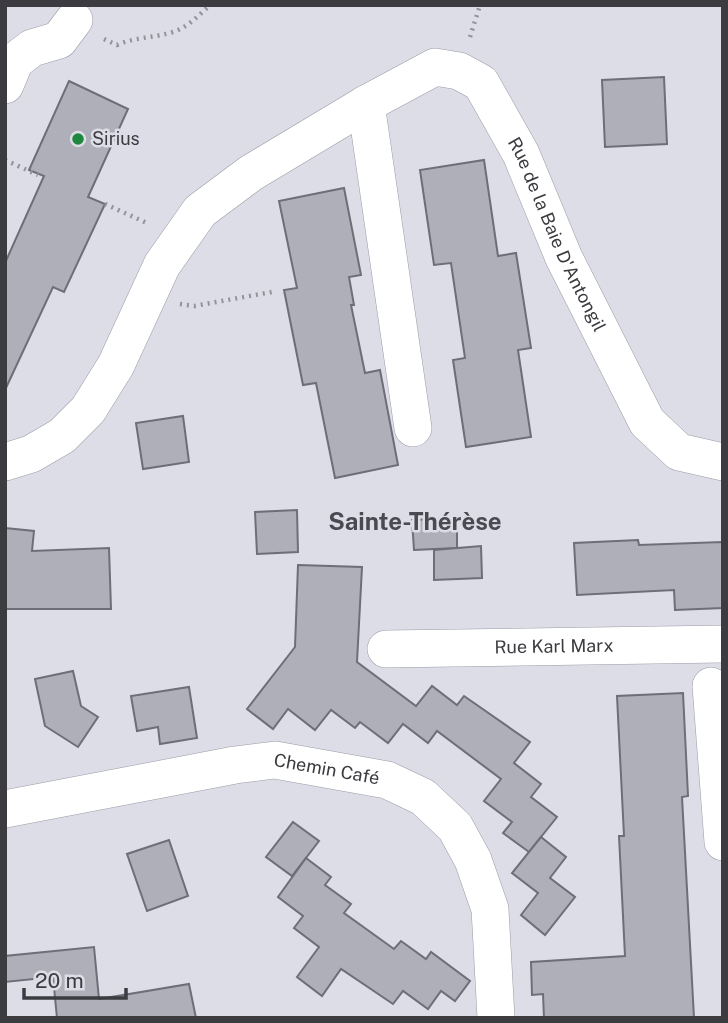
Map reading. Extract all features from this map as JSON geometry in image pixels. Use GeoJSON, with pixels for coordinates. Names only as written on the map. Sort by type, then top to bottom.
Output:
{"type":"FeatureCollection","features":[{"type":"Feature","properties":{"kind":"street"},"geometry":{"type":"LineString","coordinates":[[5,85],[15,61],[32,48],[59,40],[73,22]]}},
{"type":"Feature","properties":{"kind":"street","name":"Rue de la Baie D'Antongil"},"geometry":{"type":"LineString","coordinates":[[5,462],[31,454],[62,436],[88,410],[116,365],[162,265],[200,211],[251,173],[366,104],[435,67],[459,71],[481,83],[521,154],[564,258],[647,422],[680,453],[723,462]]}},
{"type":"Feature","properties":{"kind":"street"},"geometry":{"type":"LineString","coordinates":[[366,104],[413,428]]}},
{"type":"Feature","properties":{"kind":"street","name":"Rue Karl Marx"},"geometry":{"type":"LineString","coordinates":[[386,649],[723,645]]}},
{"type":"Feature","properties":{"kind":"street"},"geometry":{"type":"LineString","coordinates":[[712,686],[723,842]]}},
{"type":"Feature","properties":{"kind":"street","name":"Chemin Café"},"geometry":{"type":"LineString","coordinates":[[9,800],[275,760],[387,780],[423,797],[455,827],[473,860],[490,909],[496,1018]]}},
{"type":"Feature","properties":{"kind":"path"},"geometry":{"type":"LineString","coordinates":[[73,22],[117,45],[132,38],[172,32],[189,24],[210,5]]}},
{"type":"Feature","properties":{"kind":"path"},"geometry":{"type":"LineString","coordinates":[[5,160],[38,175]]}},
{"type":"Feature","properties":{"kind":"path"},"geometry":{"type":"LineString","coordinates":[[105,204],[153,226]]}},
{"type":"Feature","properties":{"kind":"path"},"geometry":{"type":"LineString","coordinates":[[194,306],[272,292]]}},
{"type":"Feature","properties":{"kind":"building"},"geometry":{"type":"Polygon","coordinates":[[[664,77],[667,144],[605,147],[602,80],[664,77]]]}},
{"type":"Feature","properties":{"kind":"building"},"geometry":{"type":"Polygon","coordinates":[[[69,81],[128,109],[88,197],[105,204],[64,292],[53,287],[5,390],[5,263],[44,176],[29,170],[69,81]]]}},
{"type":"Feature","properties":{"kind":"building"},"geometry":{"type":"Polygon","coordinates":[[[484,160],[498,256],[516,253],[531,348],[518,350],[531,437],[466,447],[453,360],[465,358],[451,263],[434,265],[420,170],[484,160]]]}},
{"type":"Feature","properties":{"kind":"building"},"geometry":{"type":"Polygon","coordinates":[[[344,188],[361,275],[349,277],[354,305],[351,305],[365,373],[380,370],[398,465],[335,478],[316,383],[303,385],[284,290],[297,288],[279,201],[344,188]]]}},
{"type":"Feature","properties":{"kind":"building"},"geometry":{"type":"Polygon","coordinates":[[[183,416],[189,462],[143,469],[136,423],[183,416]]]}},
{"type":"Feature","properties":{"kind":"building"},"geometry":{"type":"Polygon","coordinates":[[[297,510],[298,552],[257,554],[255,512],[297,510]]]}},
{"type":"Feature","properties":{"kind":"building"},"geometry":{"type":"Polygon","coordinates":[[[457,518],[457,548],[414,550],[412,520],[457,518]]]}},
{"type":"Feature","properties":{"kind":"building"},"geometry":{"type":"Polygon","coordinates":[[[5,528],[34,531],[32,551],[109,548],[111,609],[5,609],[5,528]]]}},
{"type":"Feature","properties":{"kind":"building"},"geometry":{"type":"Polygon","coordinates":[[[638,540],[639,545],[722,542],[723,608],[675,610],[674,590],[577,595],[574,543],[638,540]]]}},
{"type":"Feature","properties":{"kind":"building"},"geometry":{"type":"Polygon","coordinates":[[[481,546],[482,578],[434,580],[434,550],[481,546]]]}},
{"type":"Feature","properties":{"kind":"building"},"geometry":{"type":"Polygon","coordinates":[[[298,565],[362,567],[357,662],[416,706],[432,686],[457,705],[464,696],[530,742],[514,763],[541,784],[531,797],[557,817],[529,852],[503,833],[512,822],[484,801],[501,779],[437,731],[428,743],[403,724],[388,743],[360,722],[355,728],[331,710],[315,730],[288,709],[273,729],[247,709],[295,647],[298,565]]]}},
{"type":"Feature","properties":{"kind":"building"},"geometry":{"type":"Polygon","coordinates":[[[73,671],[81,706],[98,717],[78,747],[45,726],[35,679],[73,671]]]}},
{"type":"Feature","properties":{"kind":"building"},"geometry":{"type":"Polygon","coordinates":[[[189,687],[197,738],[160,744],[158,727],[137,731],[131,696],[189,687]]]}},
{"type":"Feature","properties":{"kind":"building"},"geometry":{"type":"Polygon","coordinates":[[[683,693],[688,796],[682,797],[694,1018],[544,1018],[543,994],[532,995],[531,962],[625,956],[619,836],[624,836],[617,696],[683,693]]]}},
{"type":"Feature","properties":{"kind":"building"},"geometry":{"type":"Polygon","coordinates":[[[293,822],[319,841],[292,876],[266,857],[293,822]]]}},
{"type":"Feature","properties":{"kind":"building"},"geometry":{"type":"Polygon","coordinates":[[[541,837],[566,857],[550,878],[575,897],[545,935],[521,915],[538,893],[512,873],[541,837]]]}},
{"type":"Feature","properties":{"kind":"building"},"geometry":{"type":"Polygon","coordinates":[[[169,840],[188,896],[147,911],[127,854],[169,840]]]}},
{"type":"Feature","properties":{"kind":"building"},"geometry":{"type":"Polygon","coordinates":[[[306,858],[331,877],[325,885],[351,904],[344,913],[394,949],[401,941],[426,959],[431,952],[470,981],[455,1001],[441,991],[428,1009],[403,991],[393,1004],[341,969],[322,996],[297,977],[319,947],[294,928],[303,916],[278,897],[306,858]]]}},
{"type":"Feature","properties":{"kind":"building"},"geometry":{"type":"Polygon","coordinates":[[[94,947],[99,999],[189,984],[196,1018],[57,1018],[53,977],[5,982],[5,956],[94,947]]]}},
{"type":"Feature","properties":{"kind":"place","name":"Sirius"},"geometry":{"type":"Point","coordinates":[78,139]}},
{"type":"Feature","properties":{"kind":"district","name":"Sainte-Thérèse"},"geometry":{"type":"Point","coordinates":[415,522]}}]}
